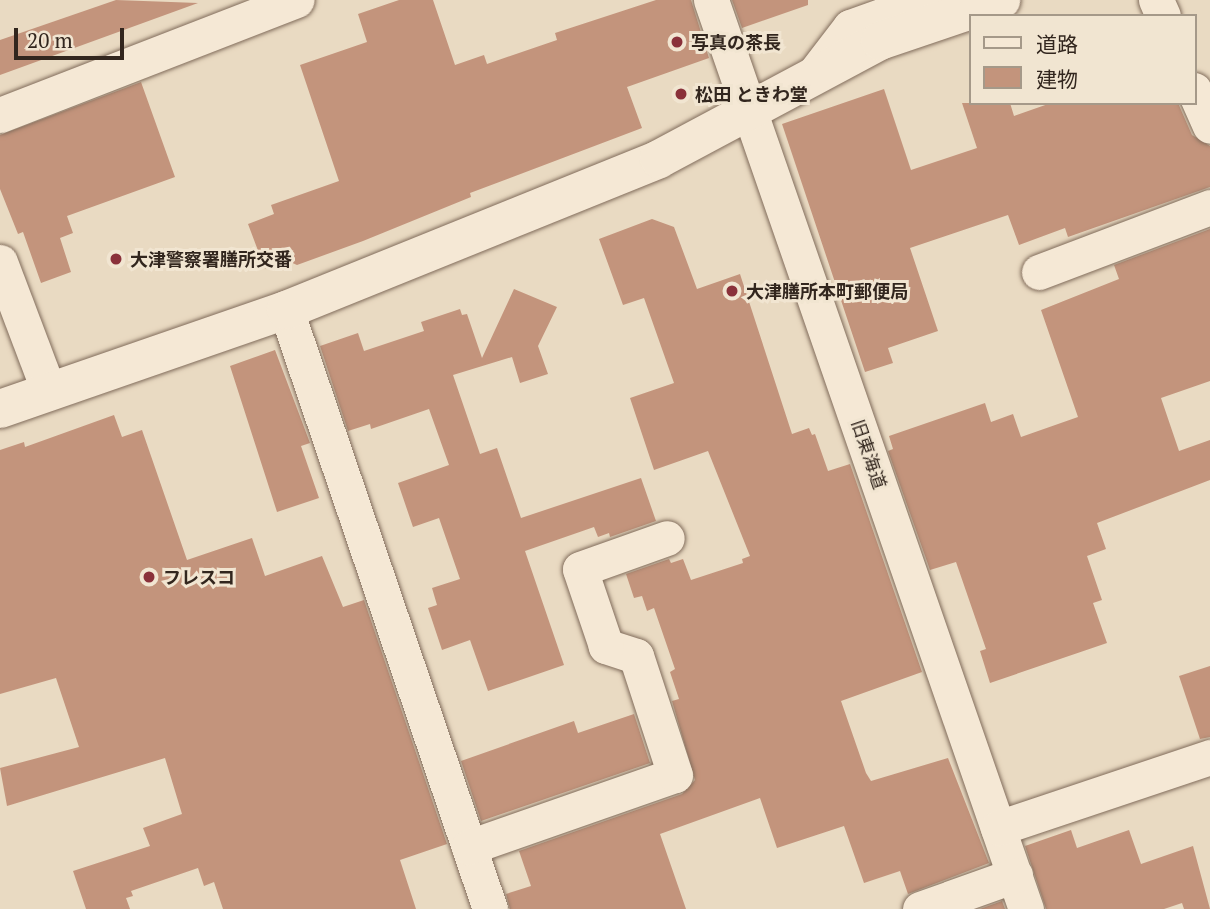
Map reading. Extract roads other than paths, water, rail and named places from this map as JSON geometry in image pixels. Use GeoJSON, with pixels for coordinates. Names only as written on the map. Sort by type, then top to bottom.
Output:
{"type":"FeatureCollection","features":[{"type":"Feature","properties":{"kind":"street"},"geometry":{"type":"LineString","coordinates":[[0,115],[297,0]]}},
{"type":"Feature","properties":{"kind":"street","name":"旧東海道"},"geometry":{"type":"LineString","coordinates":[[711,0],[1026,909]]}},
{"type":"Feature","properties":{"kind":"street"},"geometry":{"type":"LineString","coordinates":[[814,74],[850,27],[926,0]]}},
{"type":"Feature","properties":{"kind":"street"},"geometry":{"type":"LineString","coordinates":[[0,409],[286,310],[659,159],[715,132],[750,109],[880,41],[1001,0]]}},
{"type":"Feature","properties":{"kind":"street"},"geometry":{"type":"LineString","coordinates":[[1196,94],[1210,126]]}},
{"type":"Feature","properties":{"kind":"street"},"geometry":{"type":"LineString","coordinates":[[1039,272],[1210,207]]}},
{"type":"Feature","properties":{"kind":"street"},"geometry":{"type":"LineString","coordinates":[[0,262],[49,392]]}},
{"type":"Feature","properties":{"kind":"street"},"geometry":{"type":"LineString","coordinates":[[286,310],[490,909]]}},
{"type":"Feature","properties":{"kind":"street"},"geometry":{"type":"LineString","coordinates":[[469,847],[674,775],[636,656],[606,646],[580,569],[667,538]]}},
{"type":"Feature","properties":{"kind":"street"},"geometry":{"type":"LineString","coordinates":[[998,828],[1210,757]]}},
{"type":"Feature","properties":{"kind":"street"},"geometry":{"type":"LineString","coordinates":[[920,909],[1015,875]]}},
{"type":"Feature","properties":{"kind":"place","name":"写真の茶長"},"geometry":{"type":"Point","coordinates":[677,42]}},
{"type":"Feature","properties":{"kind":"place","name":"松田 ときわ堂"},"geometry":{"type":"Point","coordinates":[681,94]}},
{"type":"Feature","properties":{"kind":"place","name":"大津警察署膳所交番"},"geometry":{"type":"Point","coordinates":[116,259]}},
{"type":"Feature","properties":{"kind":"place","name":"大津膳所本町郵便局"},"geometry":{"type":"Point","coordinates":[732,291]}},
{"type":"Feature","properties":{"kind":"place","name":"フレスコ"},"geometry":{"type":"Point","coordinates":[149,577]}}]}
